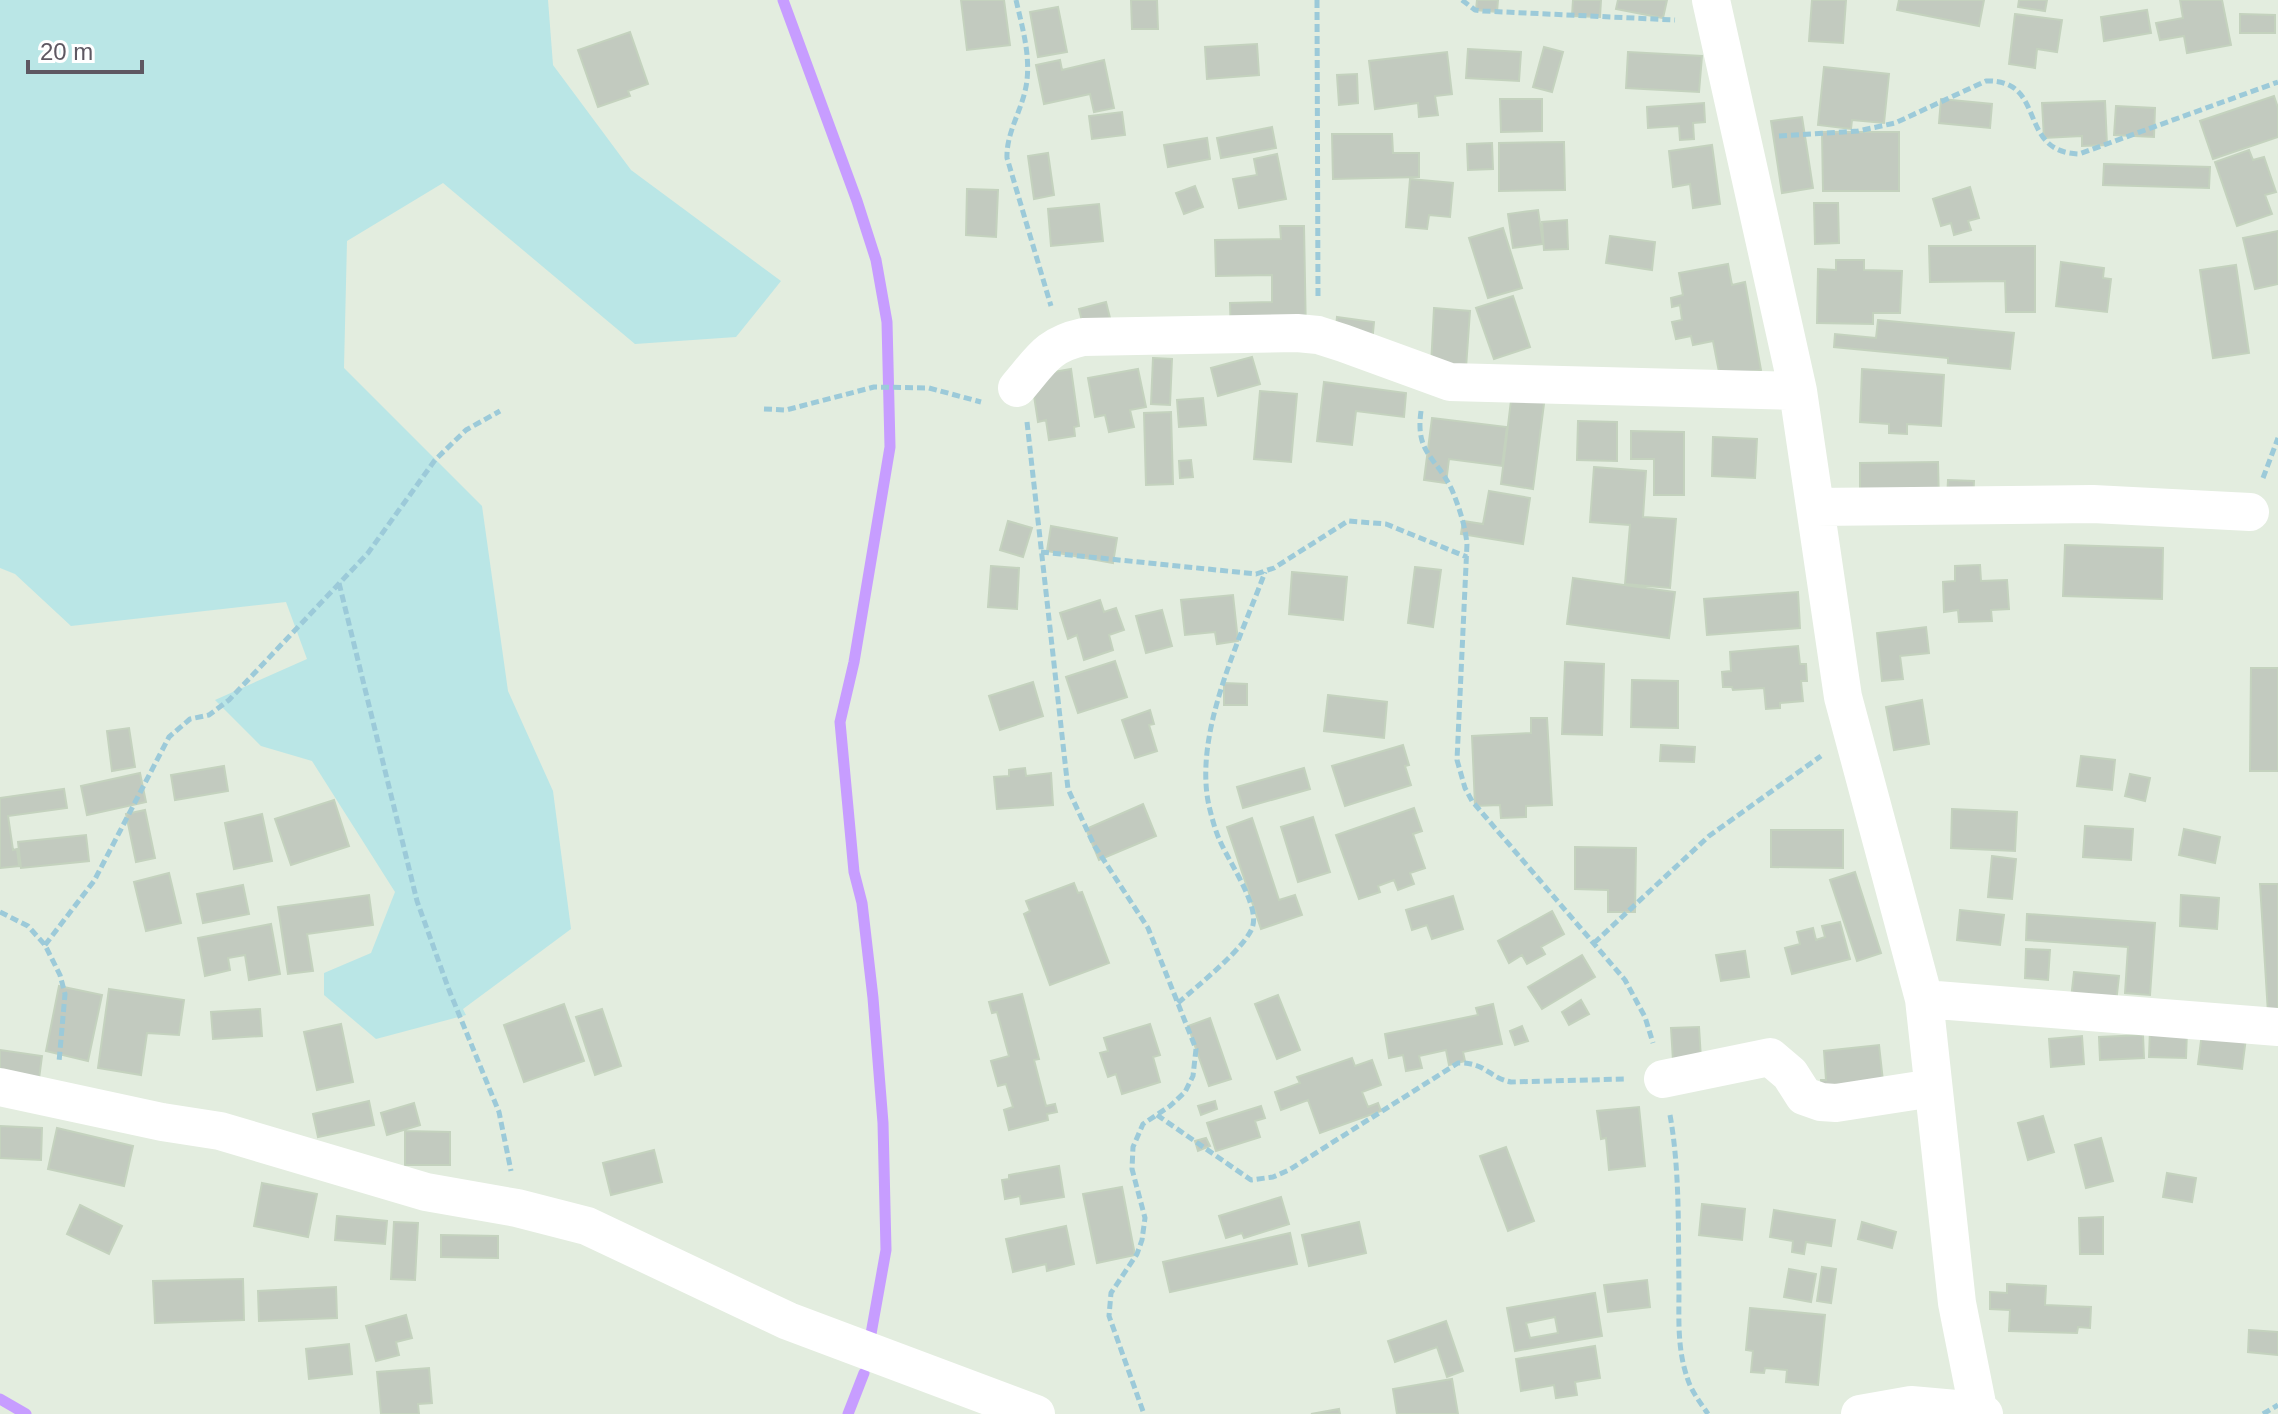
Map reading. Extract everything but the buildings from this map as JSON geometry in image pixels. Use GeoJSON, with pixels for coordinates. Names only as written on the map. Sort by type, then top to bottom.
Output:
{"type":"FeatureCollection","features":[{"type":"Feature","properties":{"kind":"street"},"geometry":{"type":"LineString","coordinates":[[1714,11],[1798,391],[1836,658],[1852,735],[1924,999],[1957,1303],[1981,1413],[1911,1405],[1860,1414]]}},
{"type":"Feature","properties":{"kind":"street"},"geometry":{"type":"LineString","coordinates":[[1020,384],[1041,358],[1062,342],[1083,337],[1318,335],[1425,373],[1463,383],[1798,391]]}},
{"type":"Feature","properties":{"kind":"street"},"geometry":{"type":"LineString","coordinates":[[1815,507],[2093,504],[2250,512]]}},
{"type":"Feature","properties":{"kind":"street"},"geometry":{"type":"LineString","coordinates":[[1924,999],[2278,1027]]}},
{"type":"Feature","properties":{"kind":"street"},"geometry":{"type":"LineString","coordinates":[[1663,1079],[1770,1057],[1790,1074],[1804,1096],[1821,1102],[1836,1103],[1933,1088]]}},
{"type":"Feature","properties":{"kind":"street"},"geometry":{"type":"LineString","coordinates":[[0,1087],[162,1122],[220,1131],[426,1192],[517,1208],[587,1226],[788,1321],[1036,1414]]}},
{"type":"Feature","properties":{"kind":"path"},"geometry":{"type":"LineString","coordinates":[[1016,0],[1027,53],[1027,80],[1021,108],[1006,142],[1007,158],[1062,342]]}},
{"type":"Feature","properties":{"kind":"path"},"geometry":{"type":"LineString","coordinates":[[1317,0],[1318,335]]}},
{"type":"Feature","properties":{"kind":"path"},"geometry":{"type":"LineString","coordinates":[[1462,0],[1475,10],[1483,11],[1714,11]]}},
{"type":"Feature","properties":{"kind":"path"},"geometry":{"type":"LineString","coordinates":[[1742,139],[1875,128],[1895,123],[1986,81],[1995,81],[2022,94],[2031,107],[2034,127],[2049,144],[2062,153],[2079,154],[2278,82]]}},
{"type":"Feature","properties":{"kind":"path"},"geometry":{"type":"LineString","coordinates":[[1425,373],[1418,430],[1420,439],[1451,489],[1465,527],[1467,557],[1457,760],[1461,777],[1472,801],[1625,980],[1645,1017],[1663,1079],[1674,1140],[1680,1347],[1687,1378],[1708,1414]]}},
{"type":"Feature","properties":{"kind":"path"},"geometry":{"type":"LineString","coordinates":[[764,409],[786,410],[874,387],[929,388],[985,403],[1006,399],[1020,384]]}},
{"type":"Feature","properties":{"kind":"path"},"geometry":{"type":"LineString","coordinates":[[1020,384],[1068,789],[1094,845],[1141,915],[1196,1049],[1193,1076],[1185,1092],[1143,1124],[1133,1147],[1132,1169],[1145,1218],[1142,1240],[1137,1254],[1111,1293],[1109,1305],[1109,1316],[1144,1414]]}},
{"type":"Feature","properties":{"kind":"path"},"geometry":{"type":"LineString","coordinates":[[45,945],[94,881],[169,737],[190,719],[209,715],[229,700],[368,553],[435,460],[466,430],[500,411]]}},
{"type":"Feature","properties":{"kind":"path"},"geometry":{"type":"LineString","coordinates":[[1041,552],[1251,574],[1265,572],[1348,521],[1386,524],[1467,557]]}},
{"type":"Feature","properties":{"kind":"path"},"geometry":{"type":"LineString","coordinates":[[1178,1003],[1246,940],[1254,922],[1253,908],[1218,837],[1208,803],[1206,773],[1209,725],[1265,572]]}},
{"type":"Feature","properties":{"kind":"path"},"geometry":{"type":"LineString","coordinates":[[338,582],[417,901],[449,990],[499,1112],[517,1208]]}},
{"type":"Feature","properties":{"kind":"path"},"geometry":{"type":"LineString","coordinates":[[1594,943],[1709,836],[1852,735]]}},
{"type":"Feature","properties":{"kind":"path"},"geometry":{"type":"LineString","coordinates":[[0,912],[28,926],[45,945],[60,975],[65,994],[55,1099]]}},
{"type":"Feature","properties":{"kind":"path"},"geometry":{"type":"LineString","coordinates":[[1157,1115],[1251,1180],[1273,1177],[1289,1170],[1458,1063],[1478,1064],[1511,1082],[1663,1079]]}},
{"type":"Feature","properties":{"kind":"path"},"geometry":{"type":"LineString","coordinates":[[2263,1414],[2278,1405]]}},
{"type":"Feature","properties":{"kind":"shaded area"},"geometry":{"type":"Polygon","coordinates":[[[0,0],[548,0],[553,65],[631,170],[781,281],[736,337],[635,344],[443,183],[347,241],[344,368],[482,506],[508,691],[553,791],[571,929],[463,1009],[466,1015],[376,1039],[324,995],[324,973],[371,953],[395,892],[312,761],[261,746],[215,700],[307,659],[286,602],[71,626],[15,574],[0,568],[0,0]]]}},
{"type":"Feature","properties":{"kind":"waterway"},"geometry":{"type":"LineString","coordinates":[[783,0],[857,201],[876,260],[887,322],[890,447],[854,662],[840,722],[854,872],[862,903],[873,998],[883,1123],[886,1250],[869,1345]]}},
{"type":"Feature","properties":{"kind":"waterway"},"geometry":{"type":"LineString","coordinates":[[848,1414],[864,1373]]}},
{"type":"Feature","properties":{"kind":"waterway"},"geometry":{"type":"LineString","coordinates":[[0,1399],[26,1414]]}}]}
